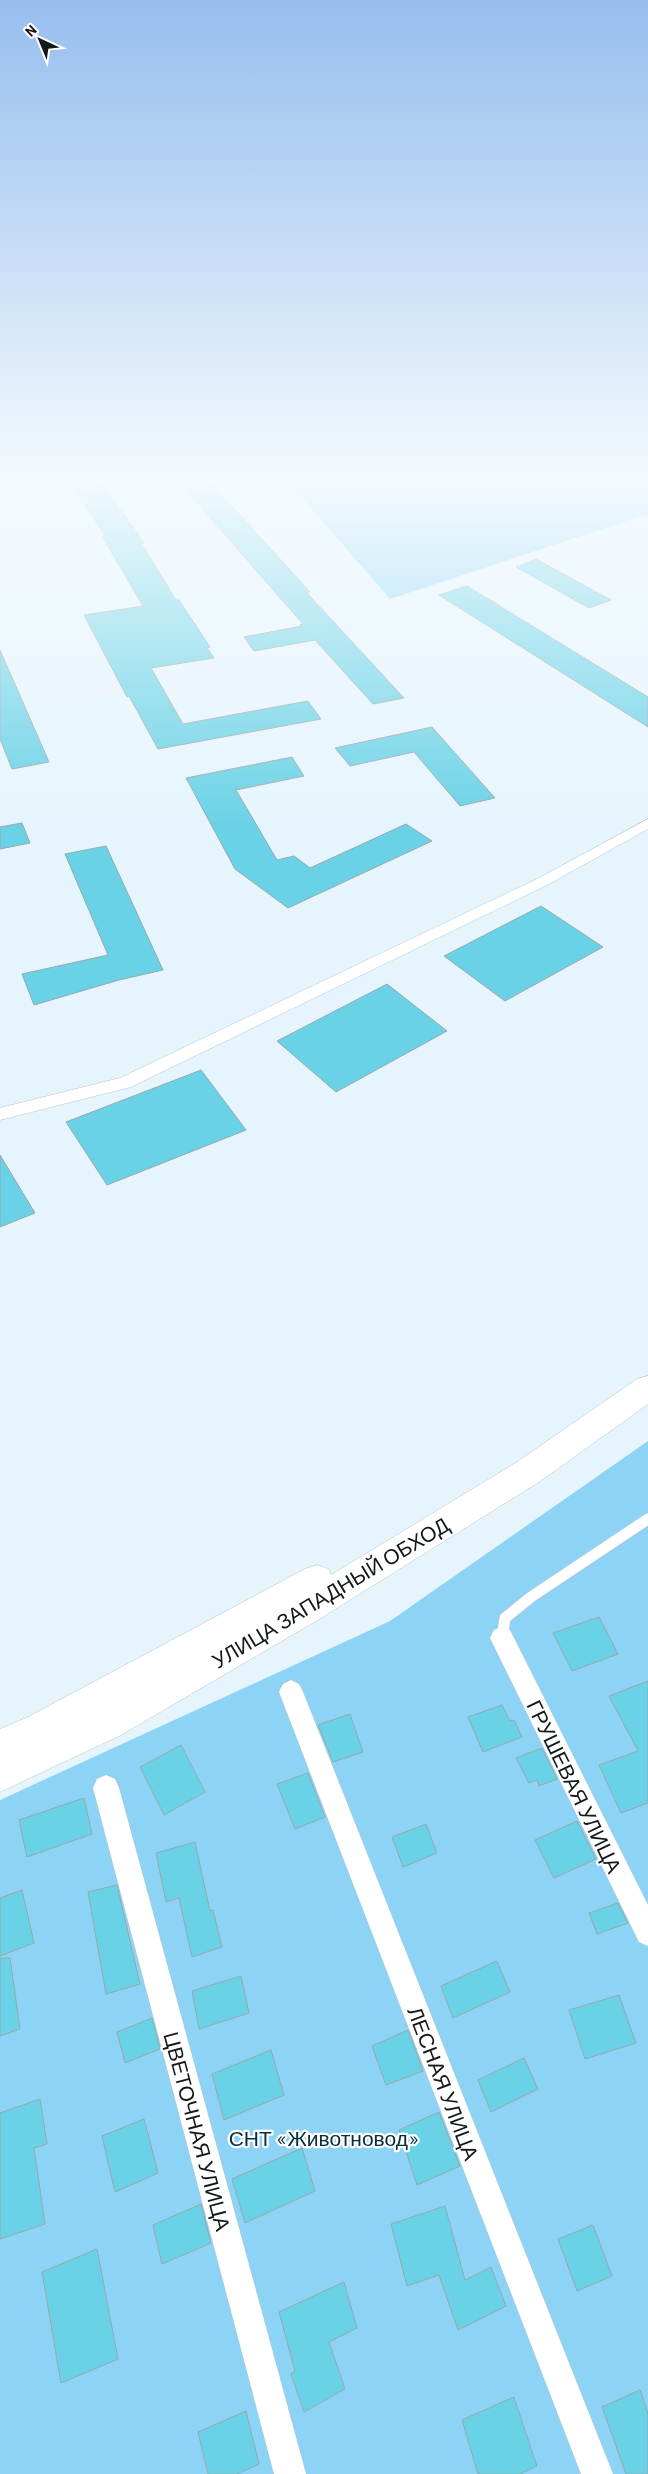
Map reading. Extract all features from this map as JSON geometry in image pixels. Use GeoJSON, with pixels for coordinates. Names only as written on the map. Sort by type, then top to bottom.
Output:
{"type":"FeatureCollection","features":[{"type":"Feature","properties":{"kind":"highway","name":"УЛИЦА ЗАПАДНЫЙ ОБХОД"},"geometry":{"type":"LineString","coordinates":[[0,1747],[41,1729],[293,1595],[516,1461],[648,1371]]}},
{"type":"Feature","properties":{"kind":"highway","name":"УЛИЦА ЗАПАДНЫЙ ОБХОД"},"geometry":{"type":"LineString","coordinates":[[0,1774],[108,1723],[304,1610],[528,1472],[648,1388]]}},
{"type":"Feature","properties":{"kind":"street"},"geometry":{"type":"LineString","coordinates":[[0,1114],[126,1083],[544,881],[648,823]]}},
{"type":"Feature","properties":{"kind":"street","name":"ГРУШЕВАЯ УЛИЦА"},"geometry":{"type":"LineString","coordinates":[[502,1638],[648,1933]]}},
{"type":"Feature","properties":{"kind":"street","name":"ЛЕСНАЯ УЛИЦА"},"geometry":{"type":"LineString","coordinates":[[291,1692],[597,2474]]}},
{"type":"Feature","properties":{"kind":"street","name":"ЦВЕТОЧНАЯ УЛИЦА"},"geometry":{"type":"LineString","coordinates":[[106,1788],[290,2474]]}},
{"type":"Feature","properties":{"kind":"lane"},"geometry":{"type":"LineString","coordinates":[[502,1638],[505,1618],[525,1602],[648,1519]]}},
{"type":"Feature","properties":{"kind":"green space"},"geometry":{"type":"Polygon","coordinates":[[[387,595],[401,595],[390,599],[387,595]]]}},
{"type":"Feature","properties":{"kind":"green space","name":"СНТ «Животновод»"},"geometry":{"type":"Polygon","coordinates":[[[648,1441],[648,2474],[0,2474],[0,1800],[390,1621],[648,1441]]]}},
{"type":"Feature","properties":{"kind":"building"},"geometry":{"type":"Polygon","coordinates":[[[137,595],[173,595],[176,600],[179,600],[210,647],[207,648],[214,658],[151,668],[183,724],[308,701],[321,719],[158,749],[129,696],[127,697],[84,615],[143,606],[137,595]]]}},
{"type":"Feature","properties":{"kind":"building"},"geometry":{"type":"Polygon","coordinates":[[[278,595],[309,595],[404,698],[373,704],[315,640],[254,651],[244,637],[302,626],[300,625],[303,624],[278,595]]]}},
{"type":"Feature","properties":{"kind":"building"},"geometry":{"type":"Polygon","coordinates":[[[440,595],[482,595],[648,697],[648,727],[440,595]]]}},
{"type":"Feature","properties":{"kind":"building"},"geometry":{"type":"Polygon","coordinates":[[[567,595],[603,595],[611,600],[589,608],[567,595]]]}},
{"type":"Feature","properties":{"kind":"building"},"geometry":{"type":"Polygon","coordinates":[[[0,650],[49,762],[12,769],[0,739],[0,650]]]}},
{"type":"Feature","properties":{"kind":"building"},"geometry":{"type":"Polygon","coordinates":[[[432,727],[495,798],[460,806],[414,752],[350,766],[335,748],[432,727]]]}},
{"type":"Feature","properties":{"kind":"building"},"geometry":{"type":"Polygon","coordinates":[[[292,757],[304,776],[236,790],[277,860],[294,856],[310,868],[406,824],[432,841],[288,908],[235,869],[186,778],[292,757]]]}},
{"type":"Feature","properties":{"kind":"building"},"geometry":{"type":"Polygon","coordinates":[[[22,823],[30,843],[0,849],[0,827],[22,823]]]}},
{"type":"Feature","properties":{"kind":"building"},"geometry":{"type":"Polygon","coordinates":[[[106,846],[163,970],[119,980],[34,1005],[22,974],[108,955],[65,854],[106,846]]]}},
{"type":"Feature","properties":{"kind":"building"},"geometry":{"type":"Polygon","coordinates":[[[541,906],[603,947],[505,1001],[444,956],[541,906]]]}},
{"type":"Feature","properties":{"kind":"building"},"geometry":{"type":"Polygon","coordinates":[[[387,984],[447,1031],[336,1092],[277,1041],[387,984]]]}},
{"type":"Feature","properties":{"kind":"building"},"geometry":{"type":"Polygon","coordinates":[[[201,1070],[246,1130],[107,1185],[66,1122],[201,1070]]]}},
{"type":"Feature","properties":{"kind":"building"},"geometry":{"type":"Polygon","coordinates":[[[0,1155],[35,1213],[0,1227],[0,1155]]]}},
{"type":"Feature","properties":{"kind":"building"},"geometry":{"type":"Polygon","coordinates":[[[599,1617],[618,1654],[572,1671],[553,1633],[599,1617]]]}},
{"type":"Feature","properties":{"kind":"building"},"geometry":{"type":"Polygon","coordinates":[[[648,1681],[648,1803],[621,1813],[599,1765],[638,1751],[609,1696],[648,1681]]]}},
{"type":"Feature","properties":{"kind":"building"},"geometry":{"type":"Polygon","coordinates":[[[502,1705],[510,1721],[514,1720],[522,1737],[483,1752],[468,1717],[502,1705]]]}},
{"type":"Feature","properties":{"kind":"building"},"geometry":{"type":"Polygon","coordinates":[[[350,1714],[363,1752],[333,1762],[318,1725],[350,1714]]]}},
{"type":"Feature","properties":{"kind":"building"},"geometry":{"type":"Polygon","coordinates":[[[181,1745],[205,1792],[164,1815],[140,1767],[181,1745]]]}},
{"type":"Feature","properties":{"kind":"building"},"geometry":{"type":"Polygon","coordinates":[[[542,1748],[557,1779],[539,1786],[537,1780],[529,1783],[516,1758],[542,1748]]]}},
{"type":"Feature","properties":{"kind":"building"},"geometry":{"type":"Polygon","coordinates":[[[308,1773],[325,1817],[295,1829],[277,1784],[308,1773]]]}},
{"type":"Feature","properties":{"kind":"building"},"geometry":{"type":"Polygon","coordinates":[[[84,1798],[92,1834],[27,1857],[19,1820],[84,1798]]]}},
{"type":"Feature","properties":{"kind":"building"},"geometry":{"type":"Polygon","coordinates":[[[577,1821],[596,1859],[554,1878],[535,1840],[577,1821]]]}},
{"type":"Feature","properties":{"kind":"building"},"geometry":{"type":"Polygon","coordinates":[[[426,1824],[437,1853],[403,1867],[392,1837],[426,1824]]]}},
{"type":"Feature","properties":{"kind":"building"},"geometry":{"type":"Polygon","coordinates":[[[195,1842],[210,1911],[213,1910],[222,1947],[192,1957],[179,1898],[166,1902],[156,1853],[195,1842]]]}},
{"type":"Feature","properties":{"kind":"building"},"geometry":{"type":"Polygon","coordinates":[[[117,1885],[140,1984],[106,1994],[88,1892],[117,1885]]]}},
{"type":"Feature","properties":{"kind":"building"},"geometry":{"type":"Polygon","coordinates":[[[22,1890],[34,1943],[0,1956],[0,1898],[22,1890]]]}},
{"type":"Feature","properties":{"kind":"building"},"geometry":{"type":"Polygon","coordinates":[[[618,1903],[628,1923],[597,1934],[589,1913],[618,1903]]]}},
{"type":"Feature","properties":{"kind":"building"},"geometry":{"type":"Polygon","coordinates":[[[0,1958],[10,1958],[20,2029],[0,2036],[0,1958]]]}},
{"type":"Feature","properties":{"kind":"building"},"geometry":{"type":"Polygon","coordinates":[[[497,1961],[510,1992],[453,2018],[441,1986],[497,1961]]]}},
{"type":"Feature","properties":{"kind":"building"},"geometry":{"type":"Polygon","coordinates":[[[241,1976],[249,2013],[199,2029],[192,1991],[241,1976]]]}},
{"type":"Feature","properties":{"kind":"building"},"geometry":{"type":"Polygon","coordinates":[[[619,1995],[636,2043],[585,2059],[569,2010],[619,1995]]]}},
{"type":"Feature","properties":{"kind":"building"},"geometry":{"type":"Polygon","coordinates":[[[152,2018],[160,2049],[125,2063],[117,2032],[152,2018]]]}},
{"type":"Feature","properties":{"kind":"building"},"geometry":{"type":"Polygon","coordinates":[[[408,2030],[423,2071],[386,2085],[372,2046],[408,2030]]]}},
{"type":"Feature","properties":{"kind":"building"},"geometry":{"type":"Polygon","coordinates":[[[271,2050],[284,2095],[224,2120],[212,2074],[271,2050]]]}},
{"type":"Feature","properties":{"kind":"building"},"geometry":{"type":"Polygon","coordinates":[[[524,2058],[538,2089],[491,2112],[478,2080],[524,2058]]]}},
{"type":"Feature","properties":{"kind":"building"},"geometry":{"type":"Polygon","coordinates":[[[40,2099],[47,2144],[34,2148],[45,2224],[0,2239],[0,2113],[40,2099]]]}},
{"type":"Feature","properties":{"kind":"building"},"geometry":{"type":"Polygon","coordinates":[[[439,2112],[460,2166],[417,2185],[399,2130],[439,2112]]]}},
{"type":"Feature","properties":{"kind":"building"},"geometry":{"type":"Polygon","coordinates":[[[144,2119],[158,2173],[115,2192],[102,2136],[144,2119]]]}},
{"type":"Feature","properties":{"kind":"building"},"geometry":{"type":"Polygon","coordinates":[[[302,2148],[315,2191],[245,2223],[232,2179],[302,2148]]]}},
{"type":"Feature","properties":{"kind":"building"},"geometry":{"type":"Polygon","coordinates":[[[201,2204],[211,2243],[162,2264],[153,2225],[201,2204]]]}},
{"type":"Feature","properties":{"kind":"building"},"geometry":{"type":"Polygon","coordinates":[[[445,2206],[465,2280],[491,2267],[506,2306],[458,2330],[439,2275],[407,2286],[391,2224],[445,2206]]]}},
{"type":"Feature","properties":{"kind":"building"},"geometry":{"type":"Polygon","coordinates":[[[593,2225],[612,2276],[577,2291],[558,2239],[593,2225]]]}},
{"type":"Feature","properties":{"kind":"building"},"geometry":{"type":"Polygon","coordinates":[[[97,2249],[118,2359],[61,2383],[42,2272],[97,2249]]]}},
{"type":"Feature","properties":{"kind":"building"},"geometry":{"type":"Polygon","coordinates":[[[344,2282],[357,2328],[329,2342],[345,2389],[304,2412],[291,2374],[295,2371],[279,2312],[344,2282]]]}},
{"type":"Feature","properties":{"kind":"building"},"geometry":{"type":"Polygon","coordinates":[[[640,2390],[648,2413],[648,2474],[626,2474],[602,2407],[640,2390]]]}},
{"type":"Feature","properties":{"kind":"building"},"geometry":{"type":"Polygon","coordinates":[[[514,2397],[537,2466],[520,2474],[478,2474],[462,2420],[514,2397]]]}},
{"type":"Feature","properties":{"kind":"building"},"geometry":{"type":"Polygon","coordinates":[[[246,2411],[259,2464],[237,2474],[208,2474],[198,2432],[246,2411]]]}}]}
